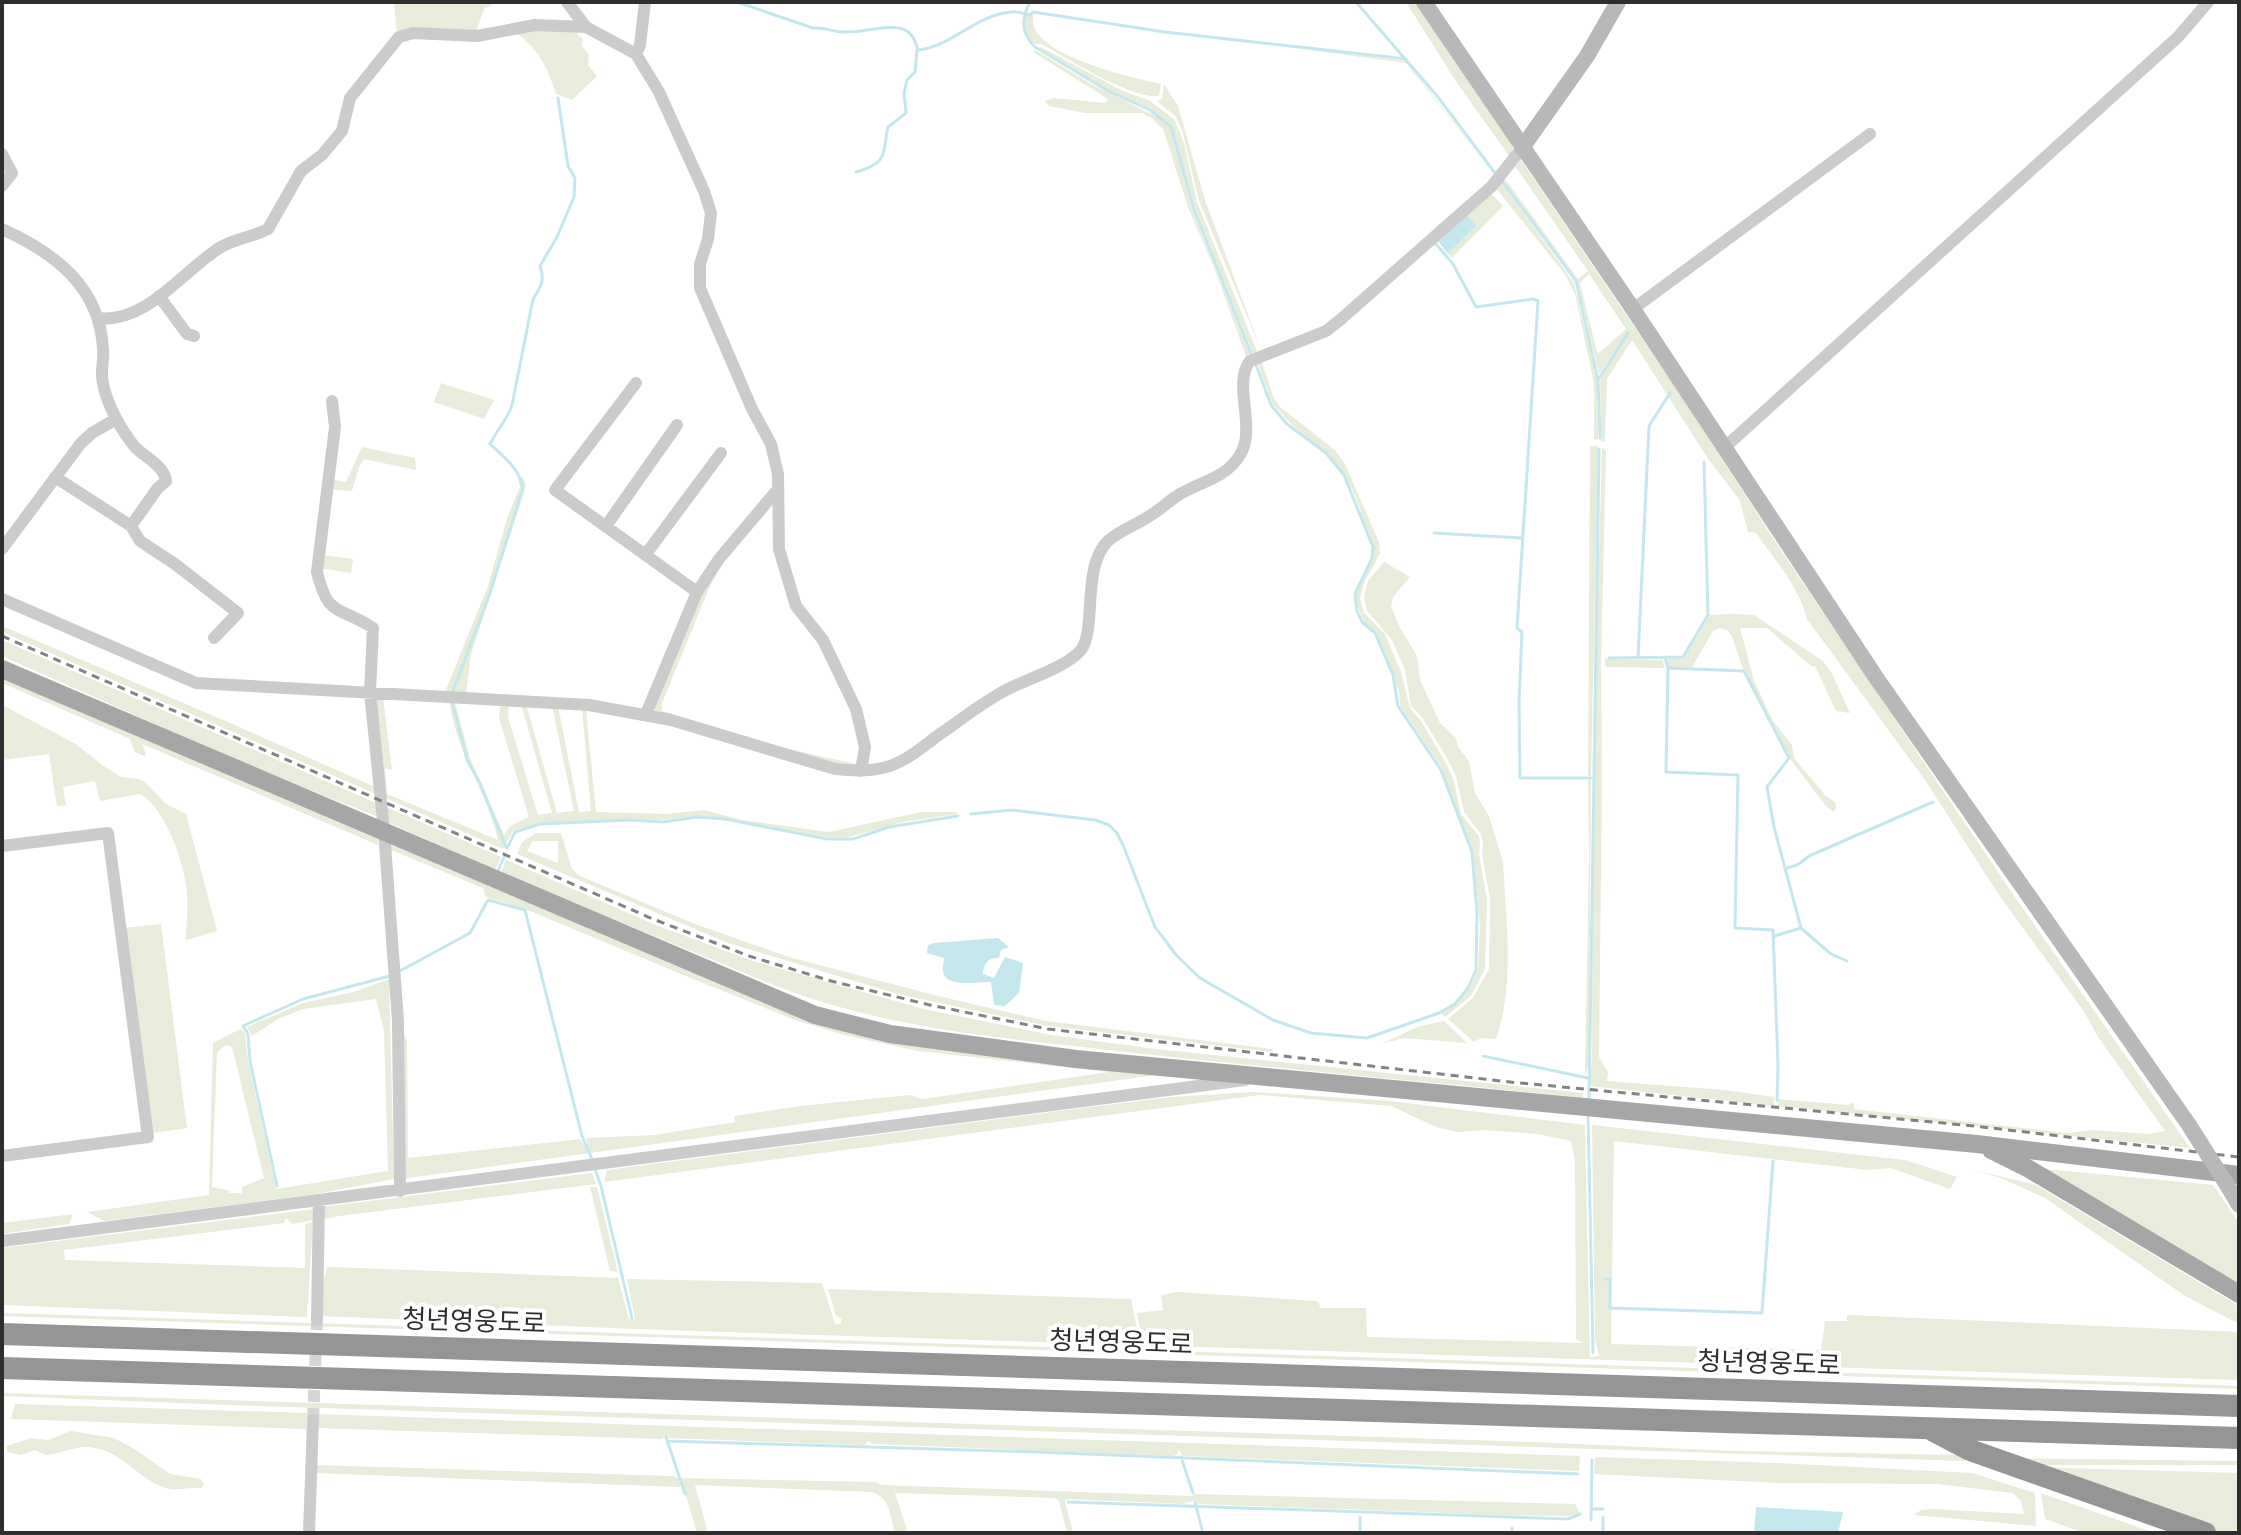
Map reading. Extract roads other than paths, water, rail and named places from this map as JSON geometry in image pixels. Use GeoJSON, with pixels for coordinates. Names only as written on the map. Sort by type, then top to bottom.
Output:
{"type":"FeatureCollection","features":[{"type":"Feature","properties":{"kind":"highway","name":"청년영웅도로"},"geometry":{"type":"LineString","coordinates":[[2,1334],[2239,1406]]}},
{"type":"Feature","properties":{"kind":"highway"},"geometry":{"type":"LineString","coordinates":[[2,1368],[2239,1438]]}},
{"type":"Feature","properties":{"kind":"highway"},"geometry":{"type":"LineString","coordinates":[[1927,1428],[1970,1450],[2205,1533]]}},
{"type":"Feature","properties":{"kind":"main road"},"geometry":{"type":"LineString","coordinates":[[1424,2],[1633,309],[1884,688],[2189,1125],[2234,1182],[2239,1205]]}},
{"type":"Feature","properties":{"kind":"main road"},"geometry":{"type":"LineString","coordinates":[[1522,148],[1587,56],[1618,2]]}},
{"type":"Feature","properties":{"kind":"main road"},"geometry":{"type":"LineString","coordinates":[[2,669],[815,1015],[853,1026],[890,1034],[1076,1059],[1977,1144],[2234,1182]]}},
{"type":"Feature","properties":{"kind":"main road"},"geometry":{"type":"LineString","coordinates":[[1977,1144],[2029,1169],[2239,1294]]}},
{"type":"Feature","properties":{"kind":"street"},"geometry":{"type":"LineString","coordinates":[[567,2],[586,27],[636,54],[665,105],[704,191],[711,213],[708,239],[700,264],[700,288],[752,409],[771,444],[778,474],[779,549],[796,606],[823,640],[856,709],[865,747],[861,771]]}},
{"type":"Feature","properties":{"kind":"street"},"geometry":{"type":"LineString","coordinates":[[636,54],[640,45],[645,2]]}},
{"type":"Feature","properties":{"kind":"street"},"geometry":{"type":"LineString","coordinates":[[1724,448],[2178,37],[2208,2]]}},
{"type":"Feature","properties":{"kind":"street"},"geometry":{"type":"LineString","coordinates":[[98,318],[111,319],[136,311],[218,249],[233,240],[268,229],[301,171],[322,155],[342,131],[350,98],[399,37],[413,33],[477,36],[535,25],[586,27]]}},
{"type":"Feature","properties":{"kind":"street"},"geometry":{"type":"LineString","coordinates":[[1633,309],[1870,134]]}},
{"type":"Feature","properties":{"kind":"street"},"geometry":{"type":"LineString","coordinates":[[2,599],[196,683],[562,702],[646,714],[821,766],[861,771],[893,765],[1002,692],[1071,658],[1081,649],[1086,639],[1095,569],[1109,540],[1181,493],[1208,483],[1234,463],[1242,452],[1246,426],[1244,374],[1256,359],[1326,331],[1340,320],[1492,186],[1522,148]]}},
{"type":"Feature","properties":{"kind":"street"},"geometry":{"type":"LineString","coordinates":[[2,154],[12,173],[2,186]]}},
{"type":"Feature","properties":{"kind":"street"},"geometry":{"type":"LineString","coordinates":[[2,229],[68,270],[83,285],[98,318],[104,352],[102,376],[116,419],[134,446],[165,474],[166,481],[131,526]]}},
{"type":"Feature","properties":{"kind":"street"},"geometry":{"type":"LineString","coordinates":[[159,296],[187,334],[194,336]]}},
{"type":"Feature","properties":{"kind":"street"},"geometry":{"type":"LineString","coordinates":[[636,383],[555,490],[697,592]]}},
{"type":"Feature","properties":{"kind":"street"},"geometry":{"type":"LineString","coordinates":[[332,401],[335,427],[317,572],[322,594],[332,608],[373,628],[370,692],[398,1021],[400,1191]]}},
{"type":"Feature","properties":{"kind":"street"},"geometry":{"type":"LineString","coordinates":[[2,549],[81,443],[116,419]]}},
{"type":"Feature","properties":{"kind":"street"},"geometry":{"type":"LineString","coordinates":[[606,526],[677,425]]}},
{"type":"Feature","properties":{"kind":"street"},"geometry":{"type":"LineString","coordinates":[[646,554],[721,453]]}},
{"type":"Feature","properties":{"kind":"street"},"geometry":{"type":"LineString","coordinates":[[55,477],[131,526],[140,541],[238,613],[214,638]]}},
{"type":"Feature","properties":{"kind":"street"},"geometry":{"type":"LineString","coordinates":[[646,714],[697,592],[719,559],[778,489]]}},
{"type":"Feature","properties":{"kind":"street"},"geometry":{"type":"LineString","coordinates":[[2,846],[108,833],[148,1137],[2,1156]]}},
{"type":"Feature","properties":{"kind":"street"},"geometry":{"type":"LineString","coordinates":[[2,1241],[1272,1076]]}},
{"type":"Feature","properties":{"kind":"street"},"geometry":{"type":"LineString","coordinates":[[317,1320],[319,1201]]}},
{"type":"Feature","properties":{"kind":"street"},"geometry":{"type":"LineString","coordinates":[[309,1533],[313,1420]]}},
{"type":"Feature","properties":{"kind":"water"},"geometry":{"type":"Polygon","coordinates":[[[1467,215],[1476,226],[1448,254],[1437,240],[1467,215]]]}},
{"type":"Feature","properties":{"kind":"water"},"geometry":{"type":"Polygon","coordinates":[[[998,938],[1009,947],[1001,950],[999,958],[987,962],[983,974],[994,978],[1005,957],[1023,963],[1019,993],[1005,1006],[994,1005],[991,982],[950,980],[943,971],[944,958],[927,953],[928,945],[934,943],[998,938]]]}},
{"type":"Feature","properties":{"kind":"water"},"geometry":{"type":"Polygon","coordinates":[[[1756,1507],[1843,1512],[1838,1533],[1754,1533],[1756,1507]]]}},
{"type":"Feature","properties":{"kind":"waterway"},"geometry":{"type":"LineString","coordinates":[[737,2],[813,28],[845,32],[903,29],[915,40],[918,50],[942,43],[999,14],[1014,12],[1030,15],[1033,12],[1165,32],[1406,59]]}},
{"type":"Feature","properties":{"kind":"waterway"},"geometry":{"type":"LineString","coordinates":[[1030,2],[1024,26],[1035,47],[1110,92],[1150,110],[1171,127],[1194,210],[1252,356]]}},
{"type":"Feature","properties":{"kind":"waterway"},"geometry":{"type":"LineString","coordinates":[[1356,2],[1438,97],[1495,173]]}},
{"type":"Feature","properties":{"kind":"waterway"},"geometry":{"type":"LineString","coordinates":[[856,172],[879,161],[888,127],[906,113],[904,93],[907,80],[915,72],[917,50]]}},
{"type":"Feature","properties":{"kind":"waterway"},"geometry":{"type":"LineString","coordinates":[[453,691],[489,596],[523,488],[506,458],[490,444],[512,405],[533,299],[541,283],[540,266],[557,237],[574,197],[575,178],[568,166],[558,98]]}},
{"type":"Feature","properties":{"kind":"waterway"},"geometry":{"type":"LineString","coordinates":[[1502,181],[1576,281],[1598,380]]}},
{"type":"Feature","properties":{"kind":"waterway"},"geometry":{"type":"LineString","coordinates":[[1432,245],[1436,244],[1453,264],[1476,307],[1533,299],[1538,301],[1517,628],[1522,632],[1520,778],[1591,778]]}},
{"type":"Feature","properties":{"kind":"waterway"},"geometry":{"type":"LineString","coordinates":[[1600,438],[1598,380],[1628,333]]}},
{"type":"Feature","properties":{"kind":"waterway"},"geometry":{"type":"LineString","coordinates":[[971,814],[1012,810],[1095,820],[1109,825],[1123,845],[1155,927],[1177,956],[1200,978],[1273,1020],[1311,1033],[1367,1038],[1439,1013],[1455,1004],[1468,988],[1476,970],[1477,913],[1472,852],[1441,770],[1398,706],[1393,675],[1375,633],[1362,622],[1357,611],[1355,594],[1372,558],[1373,547],[1344,475],[1326,453],[1287,424],[1271,405],[1255,362]]}},
{"type":"Feature","properties":{"kind":"waterway"},"geometry":{"type":"LineString","coordinates":[[1638,658],[1649,426],[1670,393]]}},
{"type":"Feature","properties":{"kind":"waterway"},"geometry":{"type":"LineString","coordinates":[[1589,1101],[1599,449]]}},
{"type":"Feature","properties":{"kind":"waterway"},"geometry":{"type":"LineString","coordinates":[[1609,658],[1683,657],[1708,615],[1704,462]]}},
{"type":"Feature","properties":{"kind":"waterway"},"geometry":{"type":"LineString","coordinates":[[1434,533],[1522,538]]}},
{"type":"Feature","properties":{"kind":"waterway"},"geometry":{"type":"LineString","coordinates":[[1665,657],[1668,668],[1666,772],[1738,775],[1735,928],[1773,930],[1777,1101]]}},
{"type":"Feature","properties":{"kind":"waterway"},"geometry":{"type":"LineString","coordinates":[[1668,668],[1744,671],[1789,758],[1767,787],[1774,827],[1801,928],[1774,936]]}},
{"type":"Feature","properties":{"kind":"waterway"},"geometry":{"type":"LineString","coordinates":[[453,705],[467,760],[480,783],[506,847]]}},
{"type":"Feature","properties":{"kind":"waterway"},"geometry":{"type":"LineString","coordinates":[[1785,869],[1933,802]]}},
{"type":"Feature","properties":{"kind":"waterway"},"geometry":{"type":"LineString","coordinates":[[507,848],[515,832],[540,824],[630,820],[663,822],[697,817],[725,819],[827,839],[853,839],[889,827],[958,816]]}},
{"type":"Feature","properties":{"kind":"waterway"},"geometry":{"type":"LineString","coordinates":[[498,871],[504,857]]}},
{"type":"Feature","properties":{"kind":"waterway"},"geometry":{"type":"LineString","coordinates":[[398,972],[470,933],[488,900],[525,910],[582,1136],[592,1159]]}},
{"type":"Feature","properties":{"kind":"waterway"},"geometry":{"type":"LineString","coordinates":[[1802,929],[1831,954],[1847,961]]}},
{"type":"Feature","properties":{"kind":"waterway"},"geometry":{"type":"LineString","coordinates":[[277,1186],[250,1061],[248,1034],[243,1026],[303,999],[390,976]]}},
{"type":"Feature","properties":{"kind":"waterway"},"geometry":{"type":"LineString","coordinates":[[1483,1056],[1588,1078]]}},
{"type":"Feature","properties":{"kind":"waterway"},"geometry":{"type":"LineString","coordinates":[[1588,1113],[1593,1353]]}},
{"type":"Feature","properties":{"kind":"waterway"},"geometry":{"type":"LineString","coordinates":[[1605,1279],[1610,1279],[1610,1308],[1762,1313],[1773,1161]]}},
{"type":"Feature","properties":{"kind":"waterway"},"geometry":{"type":"LineString","coordinates":[[594,1166],[632,1318]]}},
{"type":"Feature","properties":{"kind":"waterway"},"geometry":{"type":"LineString","coordinates":[[666,1437],[685,1494]]}},
{"type":"Feature","properties":{"kind":"waterway"},"geometry":{"type":"LineString","coordinates":[[667,1441],[1038,1452],[1578,1474]]}},
{"type":"Feature","properties":{"kind":"waterway"},"geometry":{"type":"LineString","coordinates":[[1181,1457],[1193,1493]]}},
{"type":"Feature","properties":{"kind":"waterway"},"geometry":{"type":"LineString","coordinates":[[1591,1520],[1592,1460]]}},
{"type":"Feature","properties":{"kind":"waterway"},"geometry":{"type":"LineString","coordinates":[[1068,1502],[1568,1519],[1580,1514]]}},
{"type":"Feature","properties":{"kind":"waterway"},"geometry":{"type":"LineString","coordinates":[[1195,1502],[1203,1533]]}},
{"type":"Feature","properties":{"kind":"waterway"},"geometry":{"type":"LineString","coordinates":[[1591,1509],[1603,1509]]}},
{"type":"Feature","properties":{"kind":"waterway"},"geometry":{"type":"LineString","coordinates":[[1360,1517],[1360,1533]]}},
{"type":"Feature","properties":{"kind":"waterway"},"geometry":{"type":"LineString","coordinates":[[1603,1517],[1603,1533]]}},
{"type":"Feature","properties":{"kind":"waterway"},"geometry":{"type":"LineString","coordinates":[[1512,1528],[1512,1533]]}},
{"type":"Feature","properties":{"kind":"tunnel"},"geometry":{"type":"LineString","coordinates":[[313,1420],[317,1320]]}},
{"type":"Feature","properties":{"kind":"railway"},"geometry":{"type":"LineString","coordinates":[[2,636],[653,919],[749,956],[831,981],[930,1005],[1048,1029],[1510,1082],[1974,1126],[2239,1157]]}}]}
